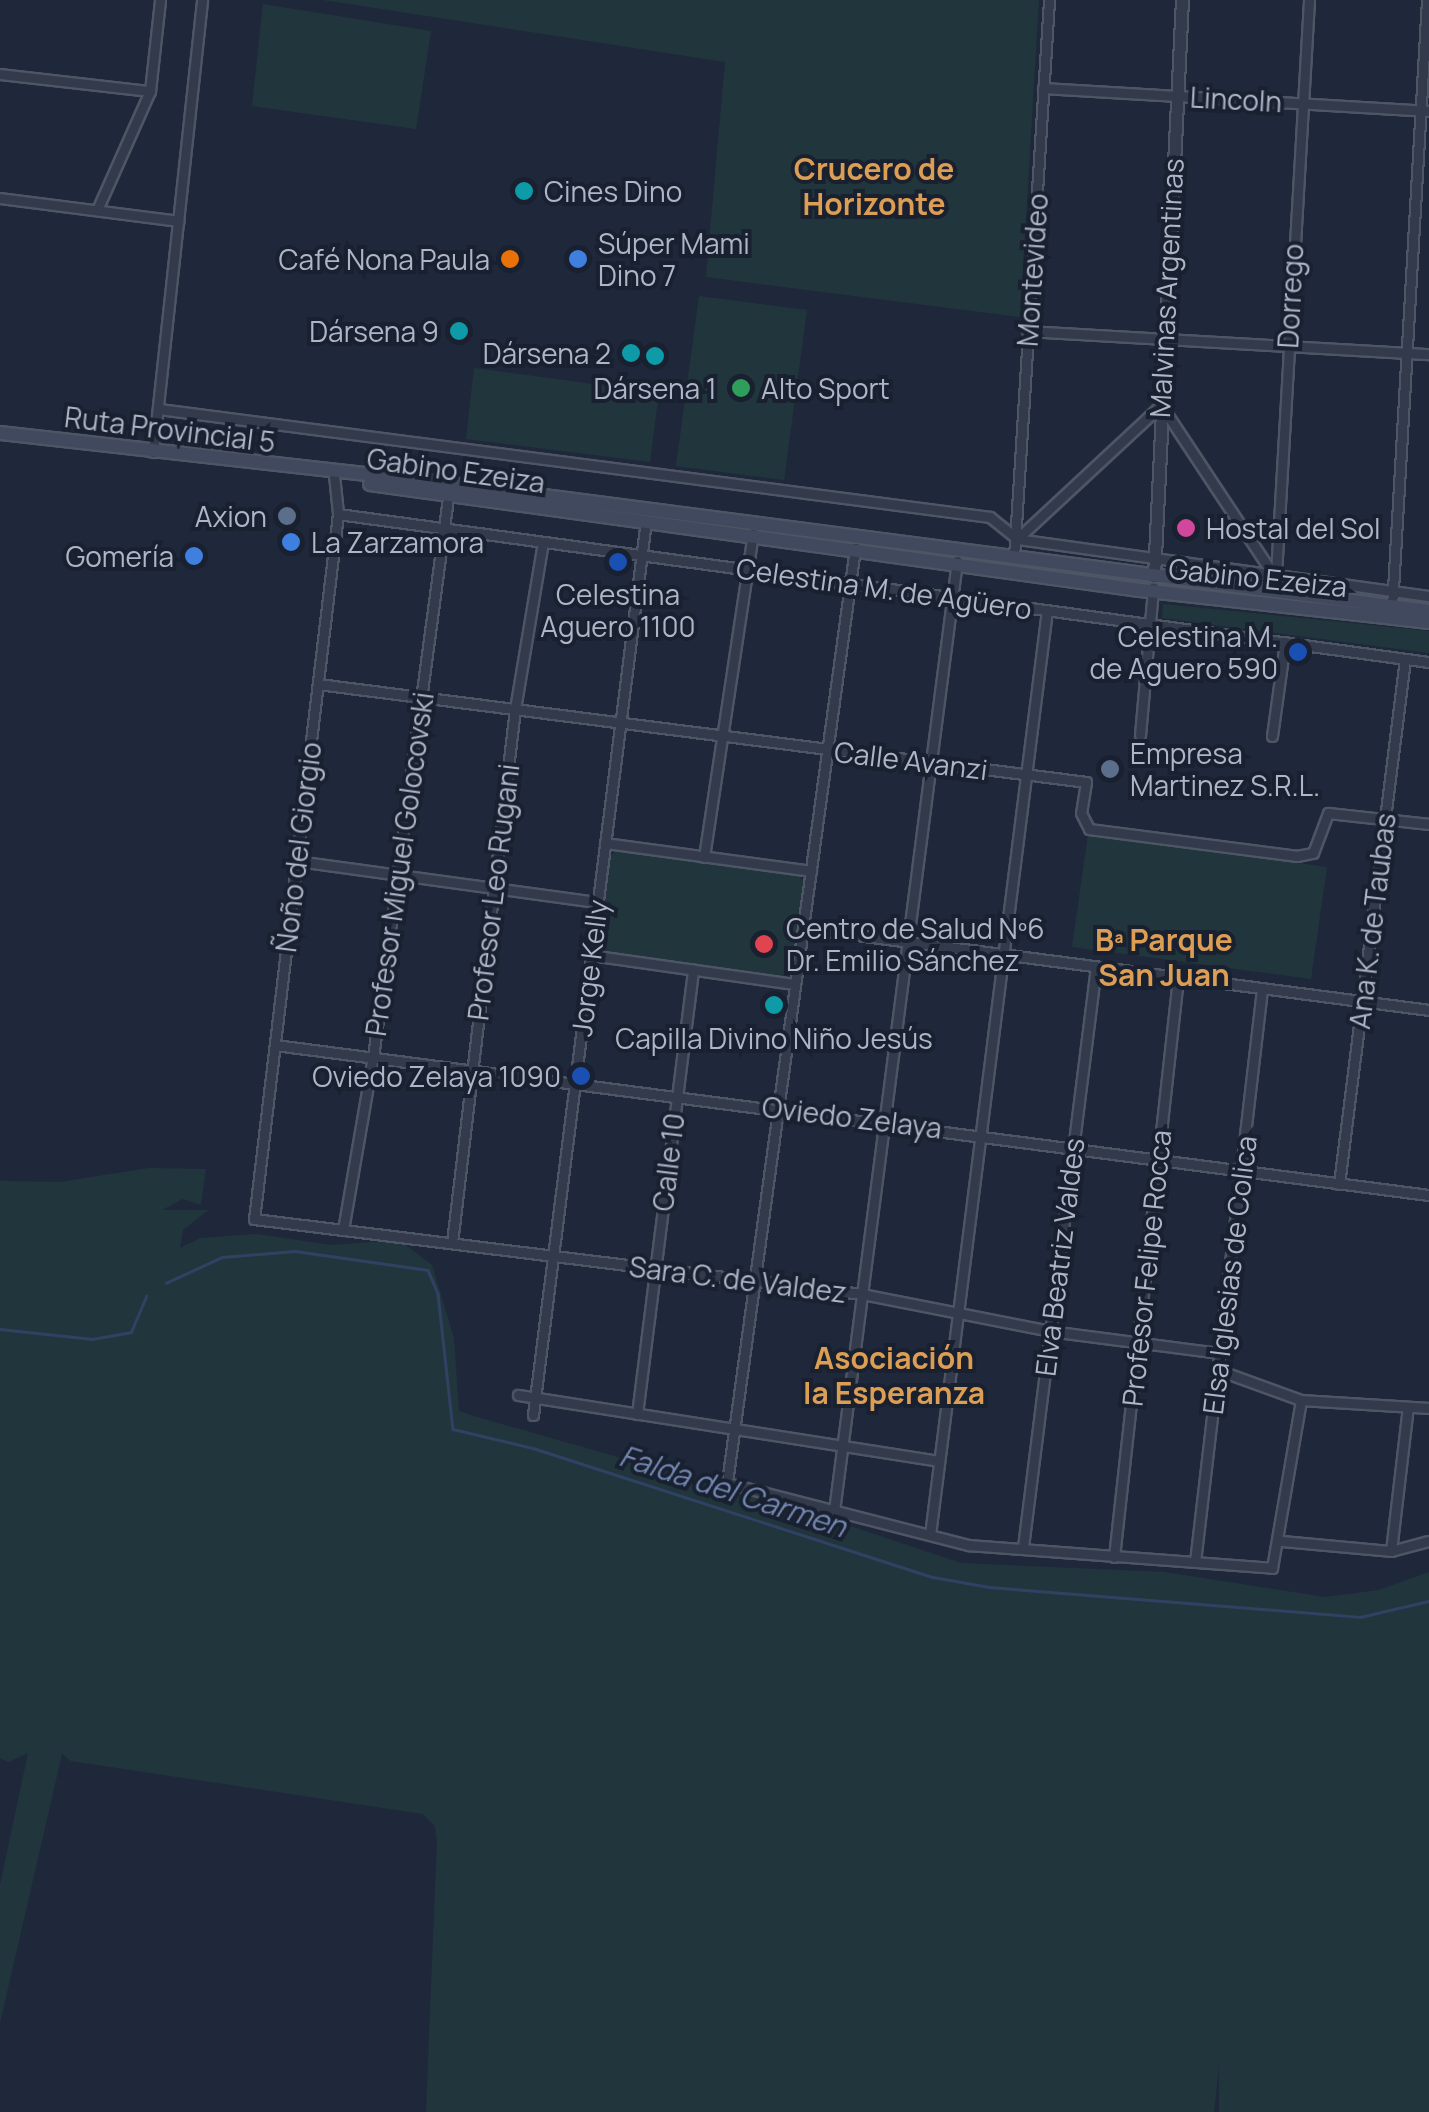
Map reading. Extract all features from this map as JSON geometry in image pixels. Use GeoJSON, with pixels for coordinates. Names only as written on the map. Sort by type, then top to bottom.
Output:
{"type":"FeatureCollection","features":[{"type":"Feature","properties":{"kind":"main road","name":"Ruta Provincial 5"},"geometry":{"type":"LineString","coordinates":[[0,433],[334,475]]}},
{"type":"Feature","properties":{"kind":"main road","name":"Gabino Ezeiza"},"geometry":{"type":"LineString","coordinates":[[334,475],[448,498],[957,561],[1153,592],[1429,622]]}},
{"type":"Feature","properties":{"kind":"main road","name":"Gabino Ezeiza"},"geometry":{"type":"LineString","coordinates":[[334,475],[436,482],[1154,576],[1275,585],[1429,611]]}},
{"type":"Feature","properties":{"kind":"street"},"geometry":{"type":"LineString","coordinates":[[98,210],[150,92],[160,0]]}},
{"type":"Feature","properties":{"kind":"street"},"geometry":{"type":"LineString","coordinates":[[153,452],[202,0]]}},
{"type":"Feature","properties":{"kind":"street","name":"Montevideo"},"geometry":{"type":"LineString","coordinates":[[1014,557],[1049,0]]}},
{"type":"Feature","properties":{"kind":"street","name":"Malvinas Argentinas"},"geometry":{"type":"LineString","coordinates":[[1154,576],[1182,0]]}},
{"type":"Feature","properties":{"kind":"street","name":"Dorrego"},"geometry":{"type":"LineString","coordinates":[[1275,585],[1309,0]]}},
{"type":"Feature","properties":{"kind":"street"},"geometry":{"type":"LineString","coordinates":[[1392,606],[1406,353],[1426,111],[1428,0]]}},
{"type":"Feature","properties":{"kind":"street"},"geometry":{"type":"LineString","coordinates":[[0,74],[150,92]]}},
{"type":"Feature","properties":{"kind":"street","name":"Lincoln"},"geometry":{"type":"LineString","coordinates":[[1043,88],[1426,111]]}},
{"type":"Feature","properties":{"kind":"street"},"geometry":{"type":"LineString","coordinates":[[0,198],[179,220]]}},
{"type":"Feature","properties":{"kind":"street"},"geometry":{"type":"LineString","coordinates":[[1028,331],[1429,354]]}},
{"type":"Feature","properties":{"kind":"street"},"geometry":{"type":"LineString","coordinates":[[1017,539],[1161,405],[1275,585]]}},
{"type":"Feature","properties":{"kind":"street"},"geometry":{"type":"LineString","coordinates":[[159,409],[990,517],[1017,539],[1153,557],[1275,585],[1429,596]]}},
{"type":"Feature","properties":{"kind":"street","name":"Ñoño del Giorgio"},"geometry":{"type":"LineString","coordinates":[[254,1218],[338,514],[334,475]]}},
{"type":"Feature","properties":{"kind":"street","name":"Profesor Miguel Golocovski"},"geometry":{"type":"LineString","coordinates":[[343,1230],[373,1058],[448,498]]}},
{"type":"Feature","properties":{"kind":"street","name":"Celestina M. de Agüero"},"geometry":{"type":"LineString","coordinates":[[338,514],[1429,662]]}},
{"type":"Feature","properties":{"kind":"street","name":"Jorge Kelly"},"geometry":{"type":"LineString","coordinates":[[533,1415],[646,521]]}},
{"type":"Feature","properties":{"kind":"street"},"geometry":{"type":"LineString","coordinates":[[704,857],[752,534]]}},
{"type":"Feature","properties":{"kind":"street","name":"Profesor Leo Rugani"},"geometry":{"type":"LineString","coordinates":[[452,1243],[515,709],[543,542]]}},
{"type":"Feature","properties":{"kind":"street"},"geometry":{"type":"LineString","coordinates":[[855,548],[727,1483],[930,1536],[1114,1557],[1272,1568],[1281,1541],[1300,1400]]}},
{"type":"Feature","properties":{"kind":"street"},"geometry":{"type":"LineString","coordinates":[[834,1511],[957,561]]}},
{"type":"Feature","properties":{"kind":"street"},"geometry":{"type":"LineString","coordinates":[[1140,735],[1154,576]]}},
{"type":"Feature","properties":{"kind":"street"},"geometry":{"type":"LineString","coordinates":[[930,1536],[978,1132],[1047,610]]}},
{"type":"Feature","properties":{"kind":"street"},"geometry":{"type":"LineString","coordinates":[[1272,736],[1285,642]]}},
{"type":"Feature","properties":{"kind":"street","name":"Ana K. de Taubas"},"geometry":{"type":"LineString","coordinates":[[1339,1184],[1406,658]]}},
{"type":"Feature","properties":{"kind":"street","name":"Calle Avanzi"},"geometry":{"type":"LineString","coordinates":[[318,684],[1086,782],[1082,814],[1089,829],[1298,856],[1314,853],[1328,813],[1429,824]]}},
{"type":"Feature","properties":{"kind":"street"},"geometry":{"type":"LineString","coordinates":[[605,843],[811,872]]}},
{"type":"Feature","properties":{"kind":"street"},"geometry":{"type":"LineString","coordinates":[[296,861],[597,902]]}},
{"type":"Feature","properties":{"kind":"street"},"geometry":{"type":"LineString","coordinates":[[803,928],[1429,1010]]}},
{"type":"Feature","properties":{"kind":"street"},"geometry":{"type":"LineString","coordinates":[[590,956],[795,984]]}},
{"type":"Feature","properties":{"kind":"street","name":"Elva Beatriz Valdes"},"geometry":{"type":"LineString","coordinates":[[1023,1547],[1096,967]]}},
{"type":"Feature","properties":{"kind":"street","name":"Calle 10"},"geometry":{"type":"LineString","coordinates":[[637,1414],[693,970]]}},
{"type":"Feature","properties":{"kind":"street","name":"Profesor Felipe Rocca"},"geometry":{"type":"LineString","coordinates":[[1114,1557],[1178,978]]}},
{"type":"Feature","properties":{"kind":"street","name":"Elsa Iglesias de Colica"},"geometry":{"type":"LineString","coordinates":[[1195,1562],[1262,989]]}},
{"type":"Feature","properties":{"kind":"street","name":"Oviedo Zelaya"},"geometry":{"type":"LineString","coordinates":[[274,1045],[978,1132],[1429,1195]]}},
{"type":"Feature","properties":{"kind":"street","name":"Sara C. de Valdez"},"geometry":{"type":"LineString","coordinates":[[254,1218],[862,1294],[1050,1330],[1220,1354]]}},
{"type":"Feature","properties":{"kind":"street"},"geometry":{"type":"LineString","coordinates":[[1218,1370],[1300,1400],[1429,1408]]}},
{"type":"Feature","properties":{"kind":"street"},"geometry":{"type":"LineString","coordinates":[[518,1395],[939,1461]]}},
{"type":"Feature","properties":{"kind":"street"},"geometry":{"type":"LineString","coordinates":[[1391,1552],[1408,1406]]}},
{"type":"Feature","properties":{"kind":"street"},"geometry":{"type":"LineString","coordinates":[[1281,1541],[1391,1552],[1429,1541]]}},
{"type":"Feature","properties":{"kind":"green space"},"geometry":{"type":"Polygon","coordinates":[[[323,0],[1039,0],[1020,317],[706,277],[725,62],[323,0]]]}},
{"type":"Feature","properties":{"kind":"green space"},"geometry":{"type":"Polygon","coordinates":[[[263,4],[431,31],[416,129],[252,106],[263,4]]]}},
{"type":"Feature","properties":{"kind":"green space","name":"Alto Sport"},"geometry":{"type":"Polygon","coordinates":[[[699,296],[807,310],[784,480],[676,466],[699,296]]]}},
{"type":"Feature","properties":{"kind":"green space"},"geometry":{"type":"Polygon","coordinates":[[[474,368],[659,393],[650,462],[466,439],[474,368]]]}},
{"type":"Feature","properties":{"kind":"green space"},"geometry":{"type":"Polygon","coordinates":[[[1163,604],[1429,631],[1429,653],[1162,618],[1163,604]]]}},
{"type":"Feature","properties":{"kind":"green space"},"geometry":{"type":"Polygon","coordinates":[[[1088,835],[1327,867],[1311,979],[1072,947],[1088,835]]]}},
{"type":"Feature","properties":{"kind":"green space"},"geometry":{"type":"Polygon","coordinates":[[[616,851],[796,874],[806,884],[793,969],[782,977],[600,952],[595,945],[606,859],[616,851]]]}},
{"type":"Feature","properties":{"kind":"green space"},"geometry":{"type":"Polygon","coordinates":[[[149,1168],[206,1169],[201,1205],[183,1199],[162,1210],[208,1210],[183,1230],[180,1248],[201,1238],[257,1234],[331,1245],[399,1240],[432,1265],[454,1338],[459,1411],[470,1415],[796,1508],[961,1563],[1164,1572],[1325,1597],[1379,1590],[1429,1572],[1429,2112],[1219,2112],[1219,2066],[1214,2112],[426,2112],[437,1842],[435,1826],[423,1814],[71,1761],[62,1754],[0,2023],[0,1885],[28,1753],[9,1762],[0,1758],[0,1181],[60,1182],[149,1168]]]}},
{"type":"Feature","properties":{"kind":"waterway","name":"Falda del Carmen"},"geometry":{"type":"LineString","coordinates":[[166,1283],[222,1257],[295,1251],[428,1270],[438,1294],[453,1429],[533,1448],[933,1577],[989,1587],[1360,1617],[1429,1601]]}},
{"type":"Feature","properties":{"kind":"waterway","name":"Falda del Carmen"},"geometry":{"type":"LineString","coordinates":[[0,1329],[92,1339],[131,1332],[146,1296]]}},
{"type":"Feature","properties":{"kind":"place","name":"Cines Dino"},"geometry":{"type":"Point","coordinates":[524,191]}},
{"type":"Feature","properties":{"kind":"place","name":"Café Nona Paula"},"geometry":{"type":"Point","coordinates":[510,259]}},
{"type":"Feature","properties":{"kind":"place","name":"Súper Mami Dino 7"},"geometry":{"type":"Point","coordinates":[578,259]}},
{"type":"Feature","properties":{"kind":"place","name":"Dársena 9"},"geometry":{"type":"Point","coordinates":[459,331]}},
{"type":"Feature","properties":{"kind":"place","name":"Dársena 2"},"geometry":{"type":"Point","coordinates":[631,353]}},
{"type":"Feature","properties":{"kind":"place","name":"Dársena 1"},"geometry":{"type":"Point","coordinates":[655,356]}},
{"type":"Feature","properties":{"kind":"place","name":"Alto Sport"},"geometry":{"type":"Point","coordinates":[741,388]}},
{"type":"Feature","properties":{"kind":"place","name":"Axion"},"geometry":{"type":"Point","coordinates":[287,516]}},
{"type":"Feature","properties":{"kind":"place","name":"Hostal del Sol"},"geometry":{"type":"Point","coordinates":[1186,528]}},
{"type":"Feature","properties":{"kind":"place","name":"La Zarzamora"},"geometry":{"type":"Point","coordinates":[291,542]}},
{"type":"Feature","properties":{"kind":"place","name":"Gomería"},"geometry":{"type":"Point","coordinates":[194,556]}},
{"type":"Feature","properties":{"kind":"place","name":"Celestina Aguero 1100"},"geometry":{"type":"Point","coordinates":[618,562]}},
{"type":"Feature","properties":{"kind":"place","name":"Celestina M. de Aguero 590"},"geometry":{"type":"Point","coordinates":[1298,652]}},
{"type":"Feature","properties":{"kind":"place","name":"Empresa Martinez S.R.L."},"geometry":{"type":"Point","coordinates":[1110,769]}},
{"type":"Feature","properties":{"kind":"place","name":"Centro de Salud Nº6 Dr. Emilio Sánchez"},"geometry":{"type":"Point","coordinates":[764,944]}},
{"type":"Feature","properties":{"kind":"place","name":"Capilla Divino Niño Jesús"},"geometry":{"type":"Point","coordinates":[774,1005]}},
{"type":"Feature","properties":{"kind":"place","name":"Oviedo Zelaya 1090"},"geometry":{"type":"Point","coordinates":[581,1076]}},
{"type":"Feature","properties":{"kind":"district","name":"Crucero de Horizonte"},"geometry":{"type":"Point","coordinates":[874,186]}},
{"type":"Feature","properties":{"kind":"district","name":"Bª Parque San Juan"},"geometry":{"type":"Point","coordinates":[1164,957]}},
{"type":"Feature","properties":{"kind":"district","name":"Asociación la Esperanza"},"geometry":{"type":"Point","coordinates":[894,1375]}}]}
